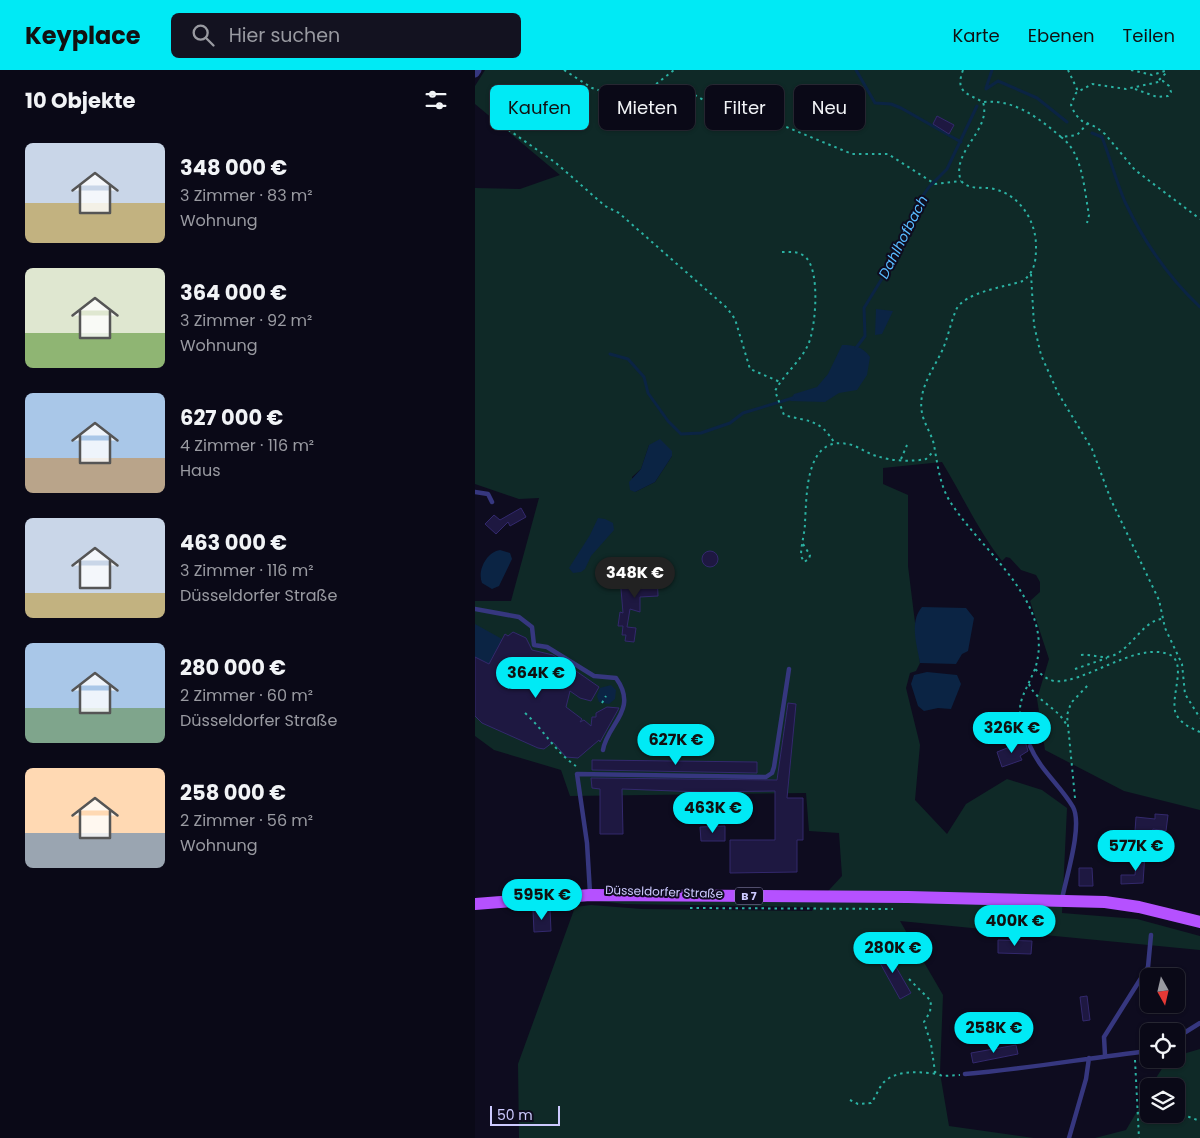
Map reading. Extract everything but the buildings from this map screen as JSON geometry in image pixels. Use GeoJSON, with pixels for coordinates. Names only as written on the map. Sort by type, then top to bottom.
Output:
{"type":"FeatureCollection","features":[{"type":"Feature","properties":{"kind":"main road","name":"Düsseldorfer Straße"},"geometry":{"type":"LineString","coordinates":[[475,904],[590,895],[1062,901]]}},
{"type":"Feature","properties":{"kind":"main road","name":"B 7"},"geometry":{"type":"LineString","coordinates":[[1062,901],[1123,904],[1200,922]]}},
{"type":"Feature","properties":{"kind":"lane"},"geometry":{"type":"LineString","coordinates":[[475,492],[488,494],[492,502]]}},
{"type":"Feature","properties":{"kind":"lane"},"geometry":{"type":"LineString","coordinates":[[475,609],[519,617],[532,627],[533,645],[547,647],[594,676],[616,678],[622,686],[624,696],[622,708],[618,721],[604,744],[603,750]]}},
{"type":"Feature","properties":{"kind":"lane"},"geometry":{"type":"LineString","coordinates":[[590,895],[587,843],[577,774],[766,777],[774,767],[789,669]]}},
{"type":"Feature","properties":{"kind":"lane"},"geometry":{"type":"LineString","coordinates":[[1030,746],[1035,757],[1075,812],[1076,828],[1062,901]]}},
{"type":"Feature","properties":{"kind":"lane"},"geometry":{"type":"LineString","coordinates":[[1105,1055],[1104,1037],[1148,967],[1151,956],[1151,935]]}},
{"type":"Feature","properties":{"kind":"lane"},"geometry":{"type":"LineString","coordinates":[[1185,1032],[1200,1022]]}},
{"type":"Feature","properties":{"kind":"lane"},"geometry":{"type":"LineString","coordinates":[[965,1074],[1007,1071],[1062,1061],[1140,1052]]}},
{"type":"Feature","properties":{"kind":"lane"},"geometry":{"type":"LineString","coordinates":[[1069,1138],[1087,1079],[1089,1058]]}},
{"type":"Feature","properties":{"kind":"path"},"geometry":{"type":"LineString","coordinates":[[564,70],[599,90]]}},
{"type":"Feature","properties":{"kind":"path"},"geometry":{"type":"LineString","coordinates":[[655,85],[674,70]]}},
{"type":"Feature","properties":{"kind":"path"},"geometry":{"type":"LineString","coordinates":[[963,70],[959,79],[960,87],[966,93],[983,102],[1001,102],[1019,108],[1049,126],[1070,144],[1077,158],[1089,215],[1087,223]]}},
{"type":"Feature","properties":{"kind":"path"},"geometry":{"type":"LineString","coordinates":[[1068,70],[1077,89],[1076,93]]}},
{"type":"Feature","properties":{"kind":"path"},"geometry":{"type":"LineString","coordinates":[[1131,70],[1146,75],[1168,70]]}},
{"type":"Feature","properties":{"kind":"path"},"geometry":{"type":"LineString","coordinates":[[1135,89],[1159,81],[1168,70]]}},
{"type":"Feature","properties":{"kind":"path"},"geometry":{"type":"LineString","coordinates":[[1159,81],[1169,86],[1171,92],[1168,96],[1157,97],[1135,89],[1092,84],[1076,93],[1071,101],[1072,110],[1082,122],[1088,123],[1105,134],[1135,170],[1200,219]]}},
{"type":"Feature","properties":{"kind":"path"},"geometry":{"type":"LineString","coordinates":[[695,95],[705,101],[762,117],[852,154],[888,154],[935,184],[961,181],[971,188],[1001,192],[1025,210],[1035,231],[1035,263],[1031,274],[1034,325],[1041,355],[1058,393],[1092,449],[1103,482],[1159,600],[1167,633],[1182,664],[1186,697],[1200,718]]}},
{"type":"Feature","properties":{"kind":"path"},"geometry":{"type":"LineString","coordinates":[[961,181],[959,165],[983,122],[985,111],[983,102]]}},
{"type":"Feature","properties":{"kind":"path"},"geometry":{"type":"LineString","coordinates":[[1061,137],[1077,135],[1088,123]]}},
{"type":"Feature","properties":{"kind":"path"},"geometry":{"type":"LineString","coordinates":[[509,130],[556,163],[605,206],[619,213],[727,308],[735,319],[748,366],[753,371],[780,382]]}},
{"type":"Feature","properties":{"kind":"path"},"geometry":{"type":"LineString","coordinates":[[782,252],[798,253],[809,260],[815,288],[810,341],[799,360],[780,382],[775,391],[781,411],[786,416],[813,421],[829,435],[835,444]]}},
{"type":"Feature","properties":{"kind":"path"},"geometry":{"type":"LineString","coordinates":[[1030,746],[1021,722],[1019,705],[1035,669],[1040,645],[1033,615],[1021,591],[952,505],[938,472],[932,437],[923,415],[922,397],[928,377],[947,341],[955,310],[967,297],[1023,281],[1031,274]]}},
{"type":"Feature","properties":{"kind":"path"},"geometry":{"type":"LineString","coordinates":[[803,544],[810,555],[809,559],[804,562],[801,556],[809,472],[821,452],[835,444],[851,445],[884,458],[926,459],[935,451]]}},
{"type":"Feature","properties":{"kind":"path"},"geometry":{"type":"LineString","coordinates":[[901,459],[907,445]]}},
{"type":"Feature","properties":{"kind":"path"},"geometry":{"type":"LineString","coordinates":[[1075,669],[1112,656],[1135,640],[1151,621],[1165,619]]}},
{"type":"Feature","properties":{"kind":"path"},"geometry":{"type":"LineString","coordinates":[[1035,669],[1046,678],[1059,681],[1135,656],[1151,653],[1169,654],[1175,659],[1178,670],[1175,703],[1177,714],[1184,723],[1200,732]]}},
{"type":"Feature","properties":{"kind":"path"},"geometry":{"type":"LineString","coordinates":[[1081,655],[1112,656]]}},
{"type":"Feature","properties":{"kind":"path"},"geometry":{"type":"LineString","coordinates":[[1029,683],[1034,692],[1062,716],[1066,724]]}},
{"type":"Feature","properties":{"kind":"path"},"geometry":{"type":"LineString","coordinates":[[1075,812],[1066,724],[1067,709],[1077,694],[1089,684]]}},
{"type":"Feature","properties":{"kind":"path"},"geometry":{"type":"LineString","coordinates":[[602,703],[606,696]]}},
{"type":"Feature","properties":{"kind":"path"},"geometry":{"type":"LineString","coordinates":[[525,714],[541,728],[561,756],[576,766]]}},
{"type":"Feature","properties":{"kind":"path","name":"Düsseldorfer Straße"},"geometry":{"type":"LineString","coordinates":[[685,908],[868,910],[901,908]]}},
{"type":"Feature","properties":{"kind":"path"},"geometry":{"type":"LineString","coordinates":[[909,979],[931,1001],[931,1012],[924,1022],[931,1044],[933,1065],[938,1074]]}},
{"type":"Feature","properties":{"kind":"path"},"geometry":{"type":"LineString","coordinates":[[1136,1053],[1139,1138]]}},
{"type":"Feature","properties":{"kind":"path"},"geometry":{"type":"LineString","coordinates":[[850,1100],[858,1104],[871,1103],[883,1082],[904,1073],[912,1072],[947,1076],[965,1074]]}},
{"type":"Feature","properties":{"kind":"path"},"geometry":{"type":"LineString","coordinates":[[1185,1115],[1200,1121]]}},
{"type":"Feature","properties":{"kind":"green space"},"geometry":{"type":"Polygon","coordinates":[[[485,70],[1200,70],[1200,810],[1124,791],[1045,750],[1037,699],[1049,659],[1030,601],[1040,592],[1040,582],[1036,575],[1021,570],[1010,558],[1006,557],[1002,561],[978,525],[942,462],[883,468],[883,484],[908,495],[908,566],[920,663],[916,671],[910,673],[906,688],[920,745],[915,800],[947,834],[966,804],[1007,779],[1042,790],[1067,808],[1062,913],[1137,919],[1200,936],[1200,950],[900,921],[943,995],[940,1073],[949,1126],[1034,1138],[519,1138],[518,1064],[575,907],[591,905],[642,909],[812,911],[814,907],[624,904],[600,901],[818,902],[842,876],[839,833],[809,831],[806,793],[570,796],[561,770],[494,750],[475,736],[475,601],[511,601],[539,498],[519,499],[475,484],[475,188],[520,189],[560,175],[506,130],[589,130],[589,85],[490,85],[490,117],[475,104],[475,86],[485,70]],[[649,445],[641,469],[632,477],[635,492],[655,482],[672,456],[649,445]]]}},
{"type":"Feature","properties":{"kind":"green space"},"geometry":{"type":"Polygon","coordinates":[[[1200,1049],[1200,1138],[1095,1138],[1126,1130],[1140,1106],[1140,1123],[1185,1123],[1185,1078],[1156,1078],[1162,1068],[1185,1068],[1185,1053],[1200,1049]]]}},
{"type":"Feature","properties":{"kind":"water"},"geometry":{"type":"Polygon","coordinates":[[[876,309],[893,311],[882,334],[875,335],[876,309]]]}},
{"type":"Feature","properties":{"kind":"water"},"geometry":{"type":"Polygon","coordinates":[[[842,345],[858,347],[870,357],[867,375],[857,390],[839,393],[825,402],[790,401],[794,394],[817,387],[828,374],[842,345]]]}},
{"type":"Feature","properties":{"kind":"water"},"geometry":{"type":"Polygon","coordinates":[[[660,439],[672,451],[672,456],[655,482],[635,492],[630,490],[629,482],[641,469],[649,445],[660,439]]]}},
{"type":"Feature","properties":{"kind":"water"},"geometry":{"type":"Polygon","coordinates":[[[598,518],[613,523],[614,530],[591,556],[585,569],[581,572],[573,573],[569,568],[590,535],[598,518]]]}},
{"type":"Feature","properties":{"kind":"water"},"geometry":{"type":"Polygon","coordinates":[[[500,550],[510,553],[512,559],[499,586],[492,589],[482,583],[482,567],[491,554],[500,550]]]}},
{"type":"Feature","properties":{"kind":"water"},"geometry":{"type":"Polygon","coordinates":[[[922,607],[966,608],[974,618],[968,651],[962,654],[956,664],[920,663],[915,627],[918,613],[922,607]]]}},
{"type":"Feature","properties":{"kind":"water"},"geometry":{"type":"Polygon","coordinates":[[[475,624],[502,639],[489,664],[475,657],[475,624]]]}},
{"type":"Feature","properties":{"kind":"water"},"geometry":{"type":"Polygon","coordinates":[[[927,672],[957,675],[961,684],[951,709],[938,708],[924,711],[918,706],[911,684],[914,675],[927,672]]]}},
{"type":"Feature","properties":{"kind":"water"},"geometry":{"type":"Polygon","coordinates":[[[611,685],[616,690],[615,699],[609,704],[599,702],[597,696],[600,688],[611,685]]]}},
{"type":"Feature","properties":{"kind":"waterway"},"geometry":{"type":"LineString","coordinates":[[856,70],[875,103],[891,104],[901,108],[961,142]]}},
{"type":"Feature","properties":{"kind":"waterway","name":"Dahlhofbach"},"geometry":{"type":"LineString","coordinates":[[986,88],[992,70]]}},
{"type":"Feature","properties":{"kind":"waterway"},"geometry":{"type":"LineString","coordinates":[[986,89],[998,81],[1037,98],[1067,122]]}},
{"type":"Feature","properties":{"kind":"waterway","name":"Dahlhofbach"},"geometry":{"type":"LineString","coordinates":[[856,348],[865,336],[864,308],[886,272],[899,241],[910,227],[915,207],[929,187],[947,169],[977,106]]}},
{"type":"Feature","properties":{"kind":"waterway"},"geometry":{"type":"LineString","coordinates":[[1092,133],[1102,137],[1125,202],[1140,231],[1177,284],[1200,307]]}},
{"type":"Feature","properties":{"kind":"waterway"},"geometry":{"type":"LineString","coordinates":[[610,354],[628,359],[644,377],[648,393],[668,421],[681,434],[701,433],[730,423],[743,413],[793,398]]}}]}
